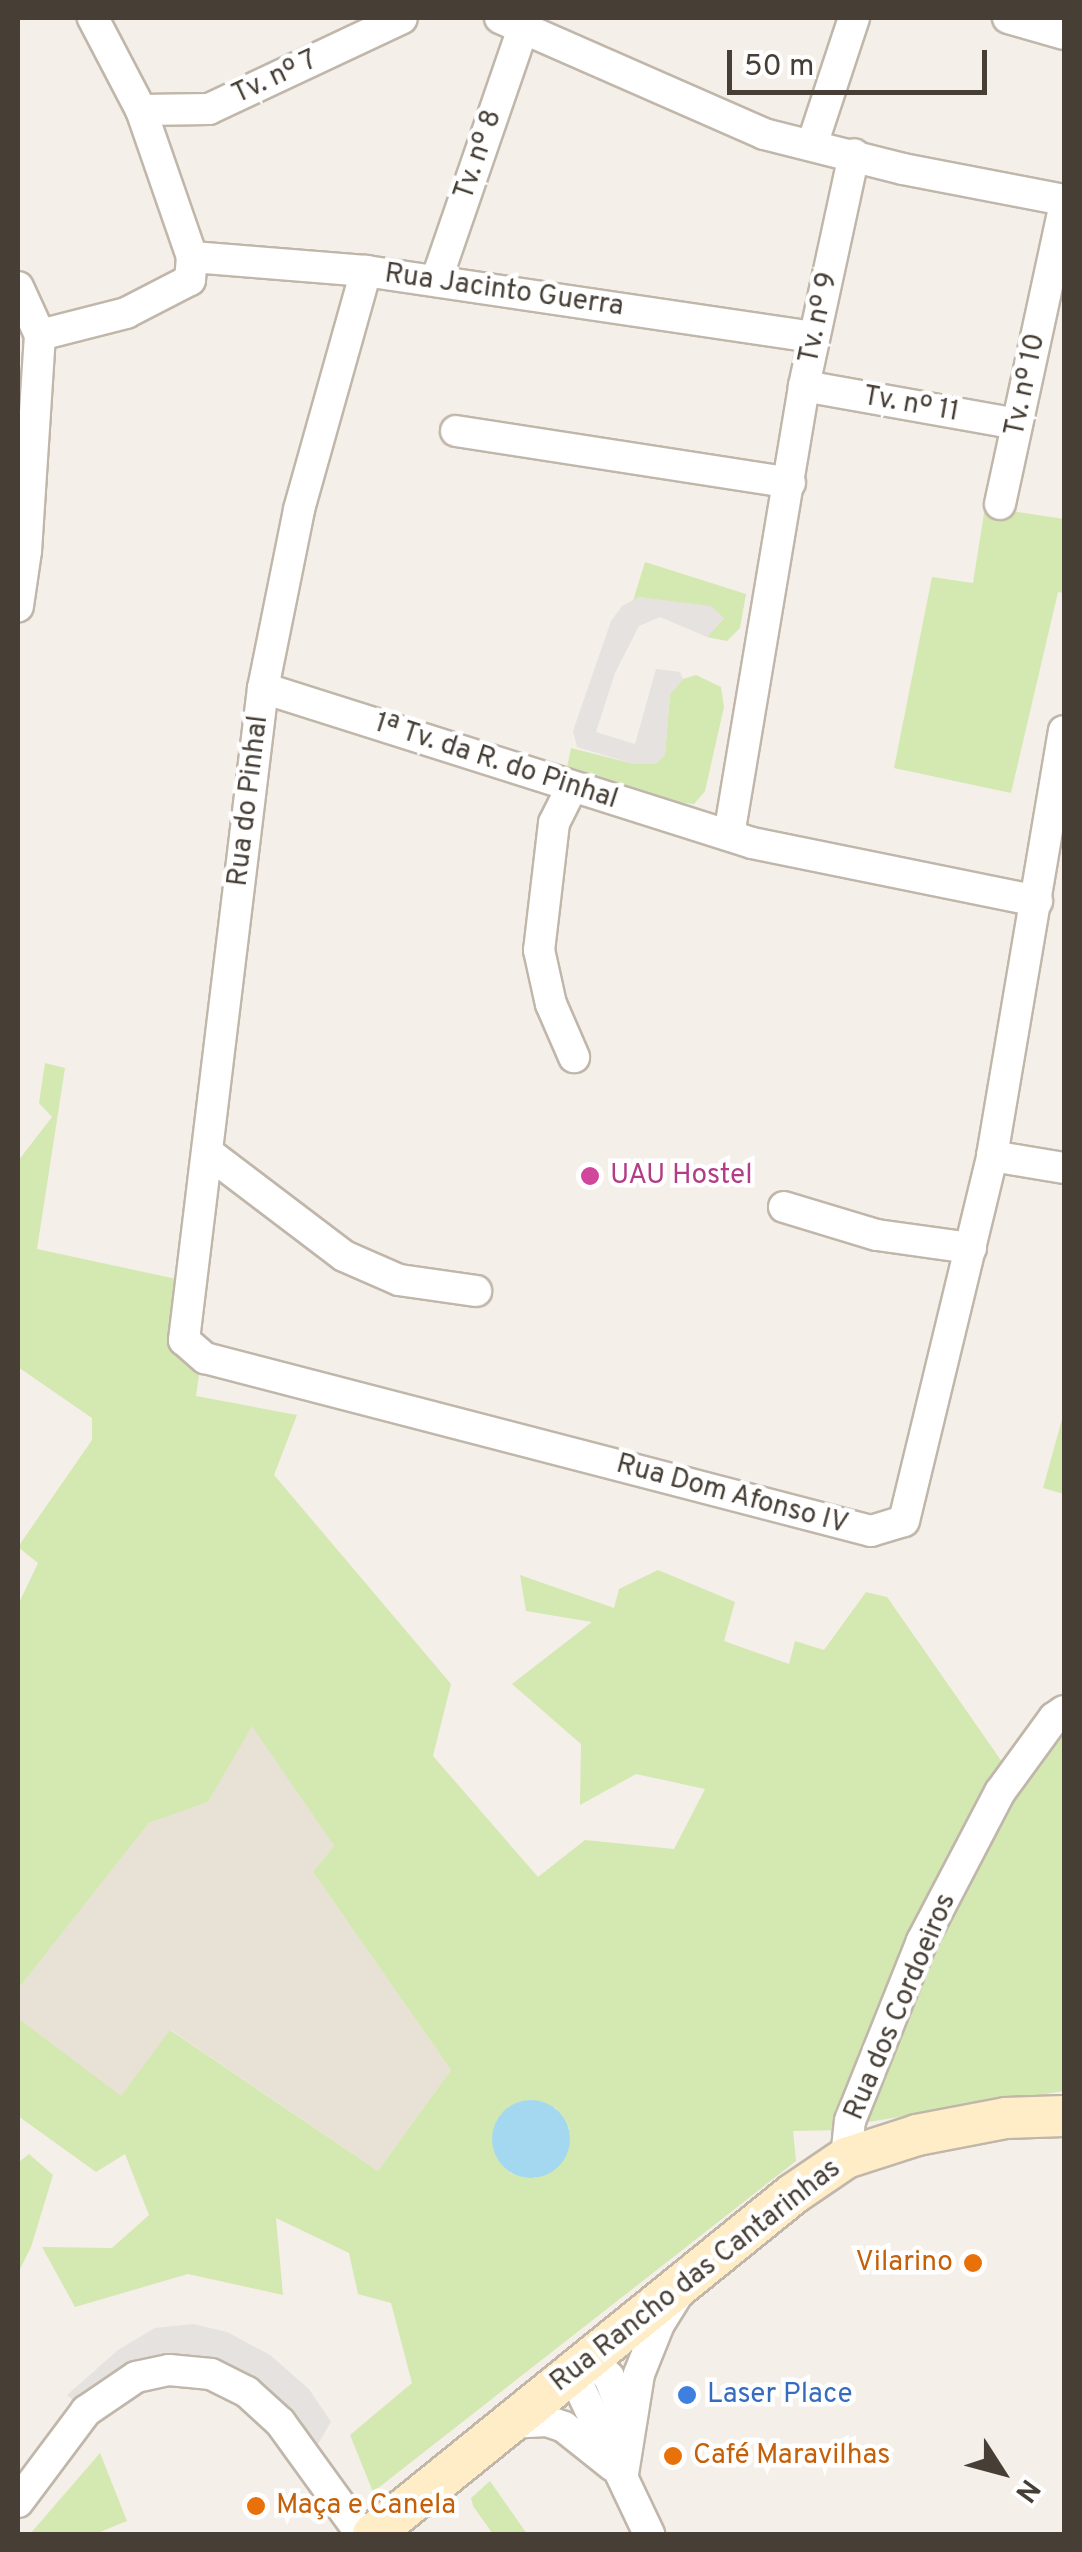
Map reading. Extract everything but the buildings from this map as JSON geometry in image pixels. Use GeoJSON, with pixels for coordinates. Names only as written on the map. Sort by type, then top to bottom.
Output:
{"type":"FeatureCollection","features":[{"type":"Feature","properties":{"kind":"street"},"geometry":{"type":"LineString","coordinates":[[40,335],[142,305],[190,280],[192,257],[142,110],[93,18]]}},
{"type":"Feature","properties":{"kind":"street","name":"Tv. nº 7"},"geometry":{"type":"LineString","coordinates":[[142,110],[208,109],[402,18]]}},
{"type":"Feature","properties":{"kind":"street"},"geometry":{"type":"LineString","coordinates":[[812,145],[854,18]]}},
{"type":"Feature","properties":{"kind":"street"},"geometry":{"type":"LineString","coordinates":[[1008,18],[1064,34]]}},
{"type":"Feature","properties":{"kind":"street"},"geometry":{"type":"LineString","coordinates":[[511,23],[764,134],[904,169],[1064,200]]}},
{"type":"Feature","properties":{"kind":"street","name":"Tv. nº 8"},"geometry":{"type":"LineString","coordinates":[[436,280],[511,23]]}},
{"type":"Feature","properties":{"kind":"street","name":"Tv. nº 9"},"geometry":{"type":"LineString","coordinates":[[729,835],[804,386],[854,154]]}},
{"type":"Feature","properties":{"kind":"street","name":"Tv. nº 10"},"geometry":{"type":"LineString","coordinates":[[1000,504],[1064,208]]}},
{"type":"Feature","properties":{"kind":"street","name":"Rua Jacinto Guerra"},"geometry":{"type":"LineString","coordinates":[[192,257],[436,280],[814,337]]}},
{"type":"Feature","properties":{"kind":"street","name":"Rua do Pinhal"},"geometry":{"type":"LineString","coordinates":[[184,1340],[263,688],[299,510],[366,271]]}},
{"type":"Feature","properties":{"kind":"street"},"geometry":{"type":"LineString","coordinates":[[18,287],[40,335],[26,552],[18,606]]}},
{"type":"Feature","properties":{"kind":"street","name":"Tv. nº 11"},"geometry":{"type":"LineString","coordinates":[[804,386],[1017,424]]}},
{"type":"Feature","properties":{"kind":"street"},"geometry":{"type":"LineString","coordinates":[[456,430],[790,483]]}},
{"type":"Feature","properties":{"kind":"street","name":"1ª Tv. da R. do Pinhal"},"geometry":{"type":"LineString","coordinates":[[263,688],[729,835]]}},
{"type":"Feature","properties":{"kind":"street","name":"Rua Dom Afonso IV"},"geometry":{"type":"LineString","coordinates":[[184,1340],[205,1358],[871,1531],[904,1520],[992,1156],[1064,731]]}},
{"type":"Feature","properties":{"kind":"street"},"geometry":{"type":"LineString","coordinates":[[572,787],[554,823],[539,950],[551,1004],[574,1056]]}},
{"type":"Feature","properties":{"kind":"street"},"geometry":{"type":"LineString","coordinates":[[729,835],[1038,902]]}},
{"type":"Feature","properties":{"kind":"street"},"geometry":{"type":"LineString","coordinates":[[206,1152],[344,1256],[399,1280],[476,1292]]}},
{"type":"Feature","properties":{"kind":"street"},"geometry":{"type":"LineString","coordinates":[[992,1156],[1064,1168]]}},
{"type":"Feature","properties":{"kind":"street"},"geometry":{"type":"LineString","coordinates":[[784,1207],[877,1235],[972,1248]]}},
{"type":"Feature","properties":{"kind":"street","name":"Rua dos Cordoeiros"},"geometry":{"type":"LineString","coordinates":[[846,2158],[850,2121],[922,1940],[1000,1792],[1054,1718],[1064,1711]]}},
{"type":"Feature","properties":{"kind":"street","name":"Rua Rancho das Cantarinhas"},"geometry":{"type":"LineString","coordinates":[[373,2534],[793,2194],[846,2158],[935,2132],[1006,2118],[1064,2116]]}},
{"type":"Feature","properties":{"kind":"street"},"geometry":{"type":"LineString","coordinates":[[623,2474],[639,2374],[659,2324],[689,2277]]}},
{"type":"Feature","properties":{"kind":"street"},"geometry":{"type":"LineString","coordinates":[[628,2425],[609,2377],[597,2365],[579,2365],[580,2391],[649,2534]]}},
{"type":"Feature","properties":{"kind":"street"},"geometry":{"type":"LineString","coordinates":[[18,2502],[86,2411],[136,2377],[183,2371],[212,2374],[247,2392],[280,2422],[361,2534]]}},
{"type":"Feature","properties":{"kind":"street"},"geometry":{"type":"LineString","coordinates":[[508,2423],[547,2421],[564,2427],[623,2474]]}},
{"type":"Feature","properties":{"kind":"shaded area"},"geometry":{"type":"Polygon","coordinates":[[[639,597],[711,606],[724,618],[707,637],[660,617],[639,626],[615,673],[596,732],[635,744],[656,669],[680,672],[683,679],[670,694],[665,755],[655,764],[634,764],[577,747],[573,731],[611,621],[622,606],[639,597]]]}},
{"type":"Feature","properties":{"kind":"shaded area"},"geometry":{"type":"Polygon","coordinates":[[[252,1725],[334,1846],[313,1872],[451,2070],[378,2171],[171,2030],[121,2097],[18,2018],[18,1989],[149,1823],[208,1802],[252,1725]]]}},
{"type":"Feature","properties":{"kind":"shaded area"},"geometry":{"type":"Polygon","coordinates":[[[193,2324],[227,2332],[270,2355],[309,2389],[331,2422],[309,2459],[280,2422],[169,2370],[86,2411],[67,2395],[118,2350],[155,2328],[193,2324]]]}},
{"type":"Feature","properties":{"kind":"green space"},"geometry":{"type":"Polygon","coordinates":[[[985,507],[1064,519],[1064,593],[1058,592],[1011,793],[894,768],[932,577],[973,583],[985,507]]]}},
{"type":"Feature","properties":{"kind":"green space"},"geometry":{"type":"Polygon","coordinates":[[[645,562],[746,594],[740,628],[727,641],[707,637],[724,618],[639,597],[633,601],[645,562]]]}},
{"type":"Feature","properties":{"kind":"green space"},"geometry":{"type":"Polygon","coordinates":[[[696,675],[721,687],[724,707],[705,791],[694,804],[566,772],[571,748],[634,764],[655,764],[665,754],[670,694],[683,679],[696,675]]]}},
{"type":"Feature","properties":{"kind":"green space"},"geometry":{"type":"Polygon","coordinates":[[[45,1063],[65,1068],[37,1249],[181,1280],[173,1350],[200,1367],[196,1396],[297,1415],[274,1475],[451,1684],[433,1756],[538,1877],[585,1840],[674,1849],[705,1789],[636,1774],[580,1805],[581,1744],[512,1684],[592,1622],[526,1611],[520,1575],[614,1608],[619,1589],[658,1570],[735,1602],[724,1641],[789,1664],[795,1641],[824,1650],[866,1592],[887,1597],[1007,1769],[838,2130],[793,2131],[796,2161],[373,2492],[350,2435],[412,2383],[391,2303],[358,2294],[349,2253],[276,2218],[283,2295],[188,2274],[75,2307],[42,2247],[112,2248],[149,2215],[125,2154],[96,2172],[18,2116],[18,2018],[121,2096],[170,2030],[378,2171],[451,2070],[313,1872],[334,1846],[252,1726],[208,1802],[149,1823],[18,1989],[18,1605],[38,1563],[18,1547],[92,1440],[92,1418],[18,1367],[18,1161],[52,1117],[39,1103],[45,1063]],[[555,2107],[510,2173],[536,2178],[569,2128],[555,2107]]]}},
{"type":"Feature","properties":{"kind":"green space"},"geometry":{"type":"Polygon","coordinates":[[[1064,1412],[1064,1494],[1043,1488],[1064,1412]]]}},
{"type":"Feature","properties":{"kind":"green space"},"geometry":{"type":"Polygon","coordinates":[[[1064,1733],[1064,2091],[868,2122],[905,2008],[1020,1788],[1055,1738],[1064,1733]]]}},
{"type":"Feature","properties":{"kind":"green space"},"geometry":{"type":"Polygon","coordinates":[[[29,2154],[53,2175],[31,2247],[18,2273],[18,2163],[29,2154]]]}},
{"type":"Feature","properties":{"kind":"green space"},"geometry":{"type":"Polygon","coordinates":[[[100,2453],[127,2521],[95,2534],[30,2534],[100,2453]]]}},
{"type":"Feature","properties":{"kind":"green space"},"geometry":{"type":"Polygon","coordinates":[[[490,2481],[527,2534],[493,2534],[473,2506],[471,2498],[490,2481]]]}},
{"type":"Feature","properties":{"kind":"water"},"geometry":{"type":"Polygon","coordinates":[[[523,2100],[539,2100],[564,2117],[570,2139],[564,2161],[553,2172],[539,2178],[523,2178],[498,2161],[492,2147],[492,2131],[509,2106],[523,2100]]]}},
{"type":"Feature","properties":{"kind":"place","name":"UAU Hostel"},"geometry":{"type":"Point","coordinates":[590,1176]}},
{"type":"Feature","properties":{"kind":"place","name":"Vilarino"},"geometry":{"type":"Point","coordinates":[973,2263]}},
{"type":"Feature","properties":{"kind":"place","name":"Laser Place"},"geometry":{"type":"Point","coordinates":[687,2395]}},
{"type":"Feature","properties":{"kind":"place","name":"Café Maravilhas"},"geometry":{"type":"Point","coordinates":[673,2456]}},
{"type":"Feature","properties":{"kind":"place","name":"Maça e Canela"},"geometry":{"type":"Point","coordinates":[256,2506]}}]}
